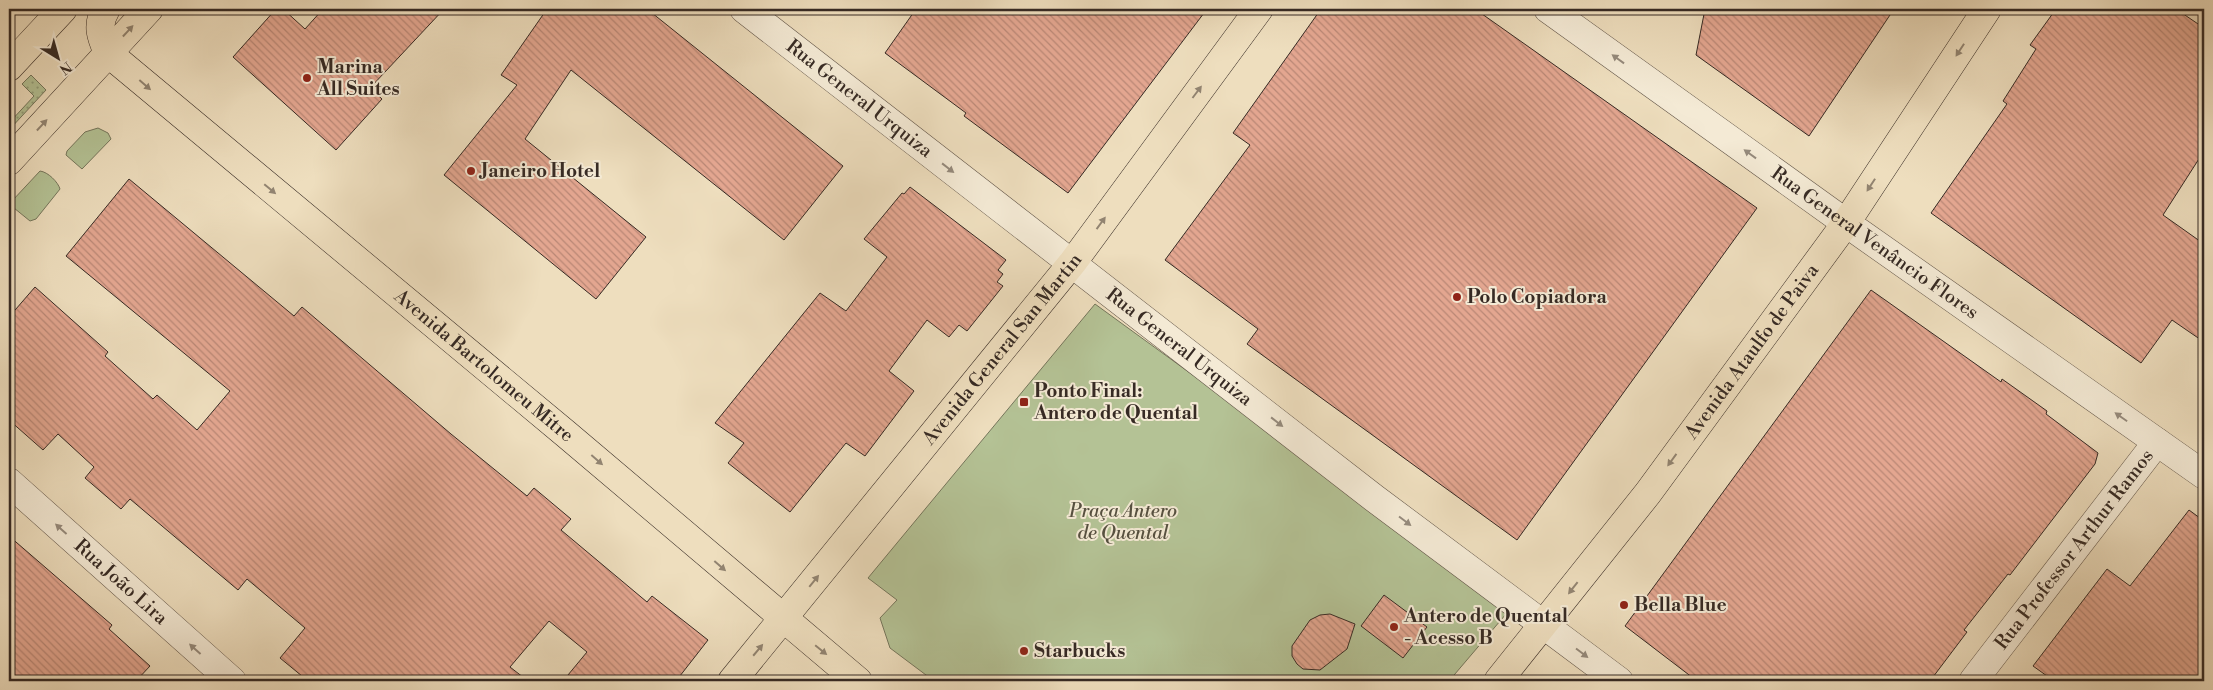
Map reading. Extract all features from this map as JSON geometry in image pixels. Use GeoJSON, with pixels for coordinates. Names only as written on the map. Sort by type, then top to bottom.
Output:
{"type":"FeatureCollection","features":[{"type":"Feature","properties":{"kind":"main road"},"geometry":{"type":"LineString","coordinates":[[9,68],[63,9]]}},
{"type":"Feature","properties":{"kind":"main road"},"geometry":{"type":"LineString","coordinates":[[106,9],[101,17],[99,31],[108,53]]}},
{"type":"Feature","properties":{"kind":"main road"},"geometry":{"type":"LineString","coordinates":[[9,161],[149,9]]}},
{"type":"Feature","properties":{"kind":"main road","name":"Avenida General San Martin"},"geometry":{"type":"LineString","coordinates":[[732,681],[1073,262],[1259,9]]}},
{"type":"Feature","properties":{"kind":"main road","name":"Avenida Ataulfo de Paiva"},"geometry":{"type":"LineString","coordinates":[[1498,681],[1545,625],[1648,492],[1846,223],[1987,9]]}},
{"type":"Feature","properties":{"kind":"main road","name":"Avenida Bartolomeu Mitre"},"geometry":{"type":"LineString","coordinates":[[108,53],[566,434],[783,620],[858,681]]}},
{"type":"Feature","properties":{"kind":"street","name":"Rua General Urquiza"},"geometry":{"type":"LineString","coordinates":[[744,9],[1073,262],[1374,498],[1619,681]]}},
{"type":"Feature","properties":{"kind":"street","name":"Rua General Venâncio Flores"},"geometry":{"type":"LineString","coordinates":[[1548,9],[1846,223],[2204,475]]}},
{"type":"Feature","properties":{"kind":"street","name":"Rua Professor Arthur Ramos"},"geometry":{"type":"LineString","coordinates":[[1973,681],[2157,442]]}},
{"type":"Feature","properties":{"kind":"street","name":"Rua João Lira"},"geometry":{"type":"LineString","coordinates":[[9,482],[232,681]]}},
{"type":"Feature","properties":{"kind":"green space"},"geometry":{"type":"Polygon","coordinates":[[[31,75],[46,90],[9,130],[9,123],[34,96],[22,84],[31,75]]]}},
{"type":"Feature","properties":{"kind":"green space"},"geometry":{"type":"Polygon","coordinates":[[[98,128],[108,133],[111,139],[82,169],[66,155],[67,151],[85,132],[98,128]]]}},
{"type":"Feature","properties":{"kind":"green space"},"geometry":{"type":"Polygon","coordinates":[[[40,171],[52,178],[60,189],[36,219],[30,221],[14,208],[12,201],[40,171]]]}},
{"type":"Feature","properties":{"kind":"green space","name":"Praça Antero de Quental"},"geometry":{"type":"Polygon","coordinates":[[[1095,304],[1512,607],[1449,681],[934,681],[890,648],[880,618],[897,600],[868,578],[1095,304]]]}},
{"type":"Feature","properties":{"kind":"building","name":"Marina All Suites"},"geometry":{"type":"Polygon","coordinates":[[[276,9],[283,9],[305,29],[323,9],[444,9],[370,88],[382,99],[336,150],[233,57],[276,9]]]}},
{"type":"Feature","properties":{"kind":"building"},"geometry":{"type":"Polygon","coordinates":[[[547,9],[647,9],[843,166],[784,240],[571,70],[525,139],[646,237],[596,299],[444,175],[517,85],[501,75],[547,9]]]}},
{"type":"Feature","properties":{"kind":"building"},"geometry":{"type":"Polygon","coordinates":[[[916,9],[1207,9],[1068,193],[964,116],[966,113],[885,53],[916,9]]]}},
{"type":"Feature","properties":{"kind":"building"},"geometry":{"type":"Polygon","coordinates":[[[1321,9],[1475,9],[1757,208],[1517,540],[1247,344],[1258,329],[1165,260],[1250,145],[1233,133],[1321,9]]]}},
{"type":"Feature","properties":{"kind":"building"},"geometry":{"type":"Polygon","coordinates":[[[1705,9],[1894,9],[1809,136],[1696,55],[1705,9]]]}},
{"type":"Feature","properties":{"kind":"building"},"geometry":{"type":"Polygon","coordinates":[[[2056,9],[2176,9],[2204,28],[2204,151],[2163,215],[2204,244],[2204,271],[2200,279],[2204,282],[2204,342],[2172,320],[2141,363],[1931,213],[2007,104],[2003,101],[2036,49],[2030,45],[2056,9]]]}},
{"type":"Feature","properties":{"kind":"building"},"geometry":{"type":"Polygon","coordinates":[[[129,179],[294,316],[302,307],[527,496],[534,488],[571,519],[561,530],[647,602],[652,596],[708,640],[676,681],[563,681],[587,652],[549,621],[510,667],[528,681],[308,681],[280,658],[305,628],[247,579],[238,590],[130,499],[121,509],[85,478],[94,467],[58,434],[43,450],[9,420],[9,317],[35,287],[108,352],[105,356],[153,399],[157,395],[197,430],[230,391],[66,256],[129,179]]]}},
{"type":"Feature","properties":{"kind":"building"},"geometry":{"type":"Polygon","coordinates":[[[910,187],[1006,260],[998,270],[1003,274],[997,282],[1003,286],[967,331],[959,325],[949,337],[927,320],[889,371],[914,391],[865,456],[846,443],[790,512],[728,463],[744,443],[715,423],[820,293],[846,311],[887,257],[864,239],[902,193],[904,194],[910,187]]]}},
{"type":"Feature","properties":{"kind":"building"},"geometry":{"type":"Polygon","coordinates":[[[1871,290],[2001,382],[2002,379],[2047,411],[2046,414],[2098,453],[2095,464],[2010,575],[2008,574],[1964,630],[1967,632],[1930,681],[1697,681],[1625,626],[1871,290]]]}},
{"type":"Feature","properties":{"kind":"building"},"geometry":{"type":"Polygon","coordinates":[[[2189,510],[2204,521],[2204,681],[2054,681],[2033,666],[2107,569],[2130,586],[2189,510]]]}},
{"type":"Feature","properties":{"kind":"building"},"geometry":{"type":"Polygon","coordinates":[[[9,536],[112,625],[109,629],[150,666],[136,681],[9,681],[9,536]]]}},
{"type":"Feature","properties":{"kind":"building","name":"Antero de Quental - Acesso B"},"geometry":{"type":"Polygon","coordinates":[[[1384,595],[1427,627],[1403,658],[1361,626],[1384,595]]]}},
{"type":"Feature","properties":{"kind":"building"},"geometry":{"type":"Polygon","coordinates":[[[1330,614],[1355,624],[1347,649],[1320,670],[1303,669],[1292,656],[1292,646],[1310,620],[1320,615],[1330,614]]]}},
{"type":"Feature","properties":{"kind":"place","name":"Marina All Suites"},"geometry":{"type":"Point","coordinates":[307,78]}},
{"type":"Feature","properties":{"kind":"place","name":"Janeiro Hotel"},"geometry":{"type":"Point","coordinates":[471,171]}},
{"type":"Feature","properties":{"kind":"place","name":"Polo Copiadora"},"geometry":{"type":"Point","coordinates":[1457,297]}},
{"type":"Feature","properties":{"kind":"place","name":"Ponto Final: Antero de Quental"},"geometry":{"type":"Point","coordinates":[1024,402]}},
{"type":"Feature","properties":{"kind":"place","name":"Bella Blue"},"geometry":{"type":"Point","coordinates":[1624,605]}},
{"type":"Feature","properties":{"kind":"place","name":"Antero de Quental - Acesso B"},"geometry":{"type":"Point","coordinates":[1394,627]}},
{"type":"Feature","properties":{"kind":"place","name":"Starbucks"},"geometry":{"type":"Point","coordinates":[1024,651]}}]}
